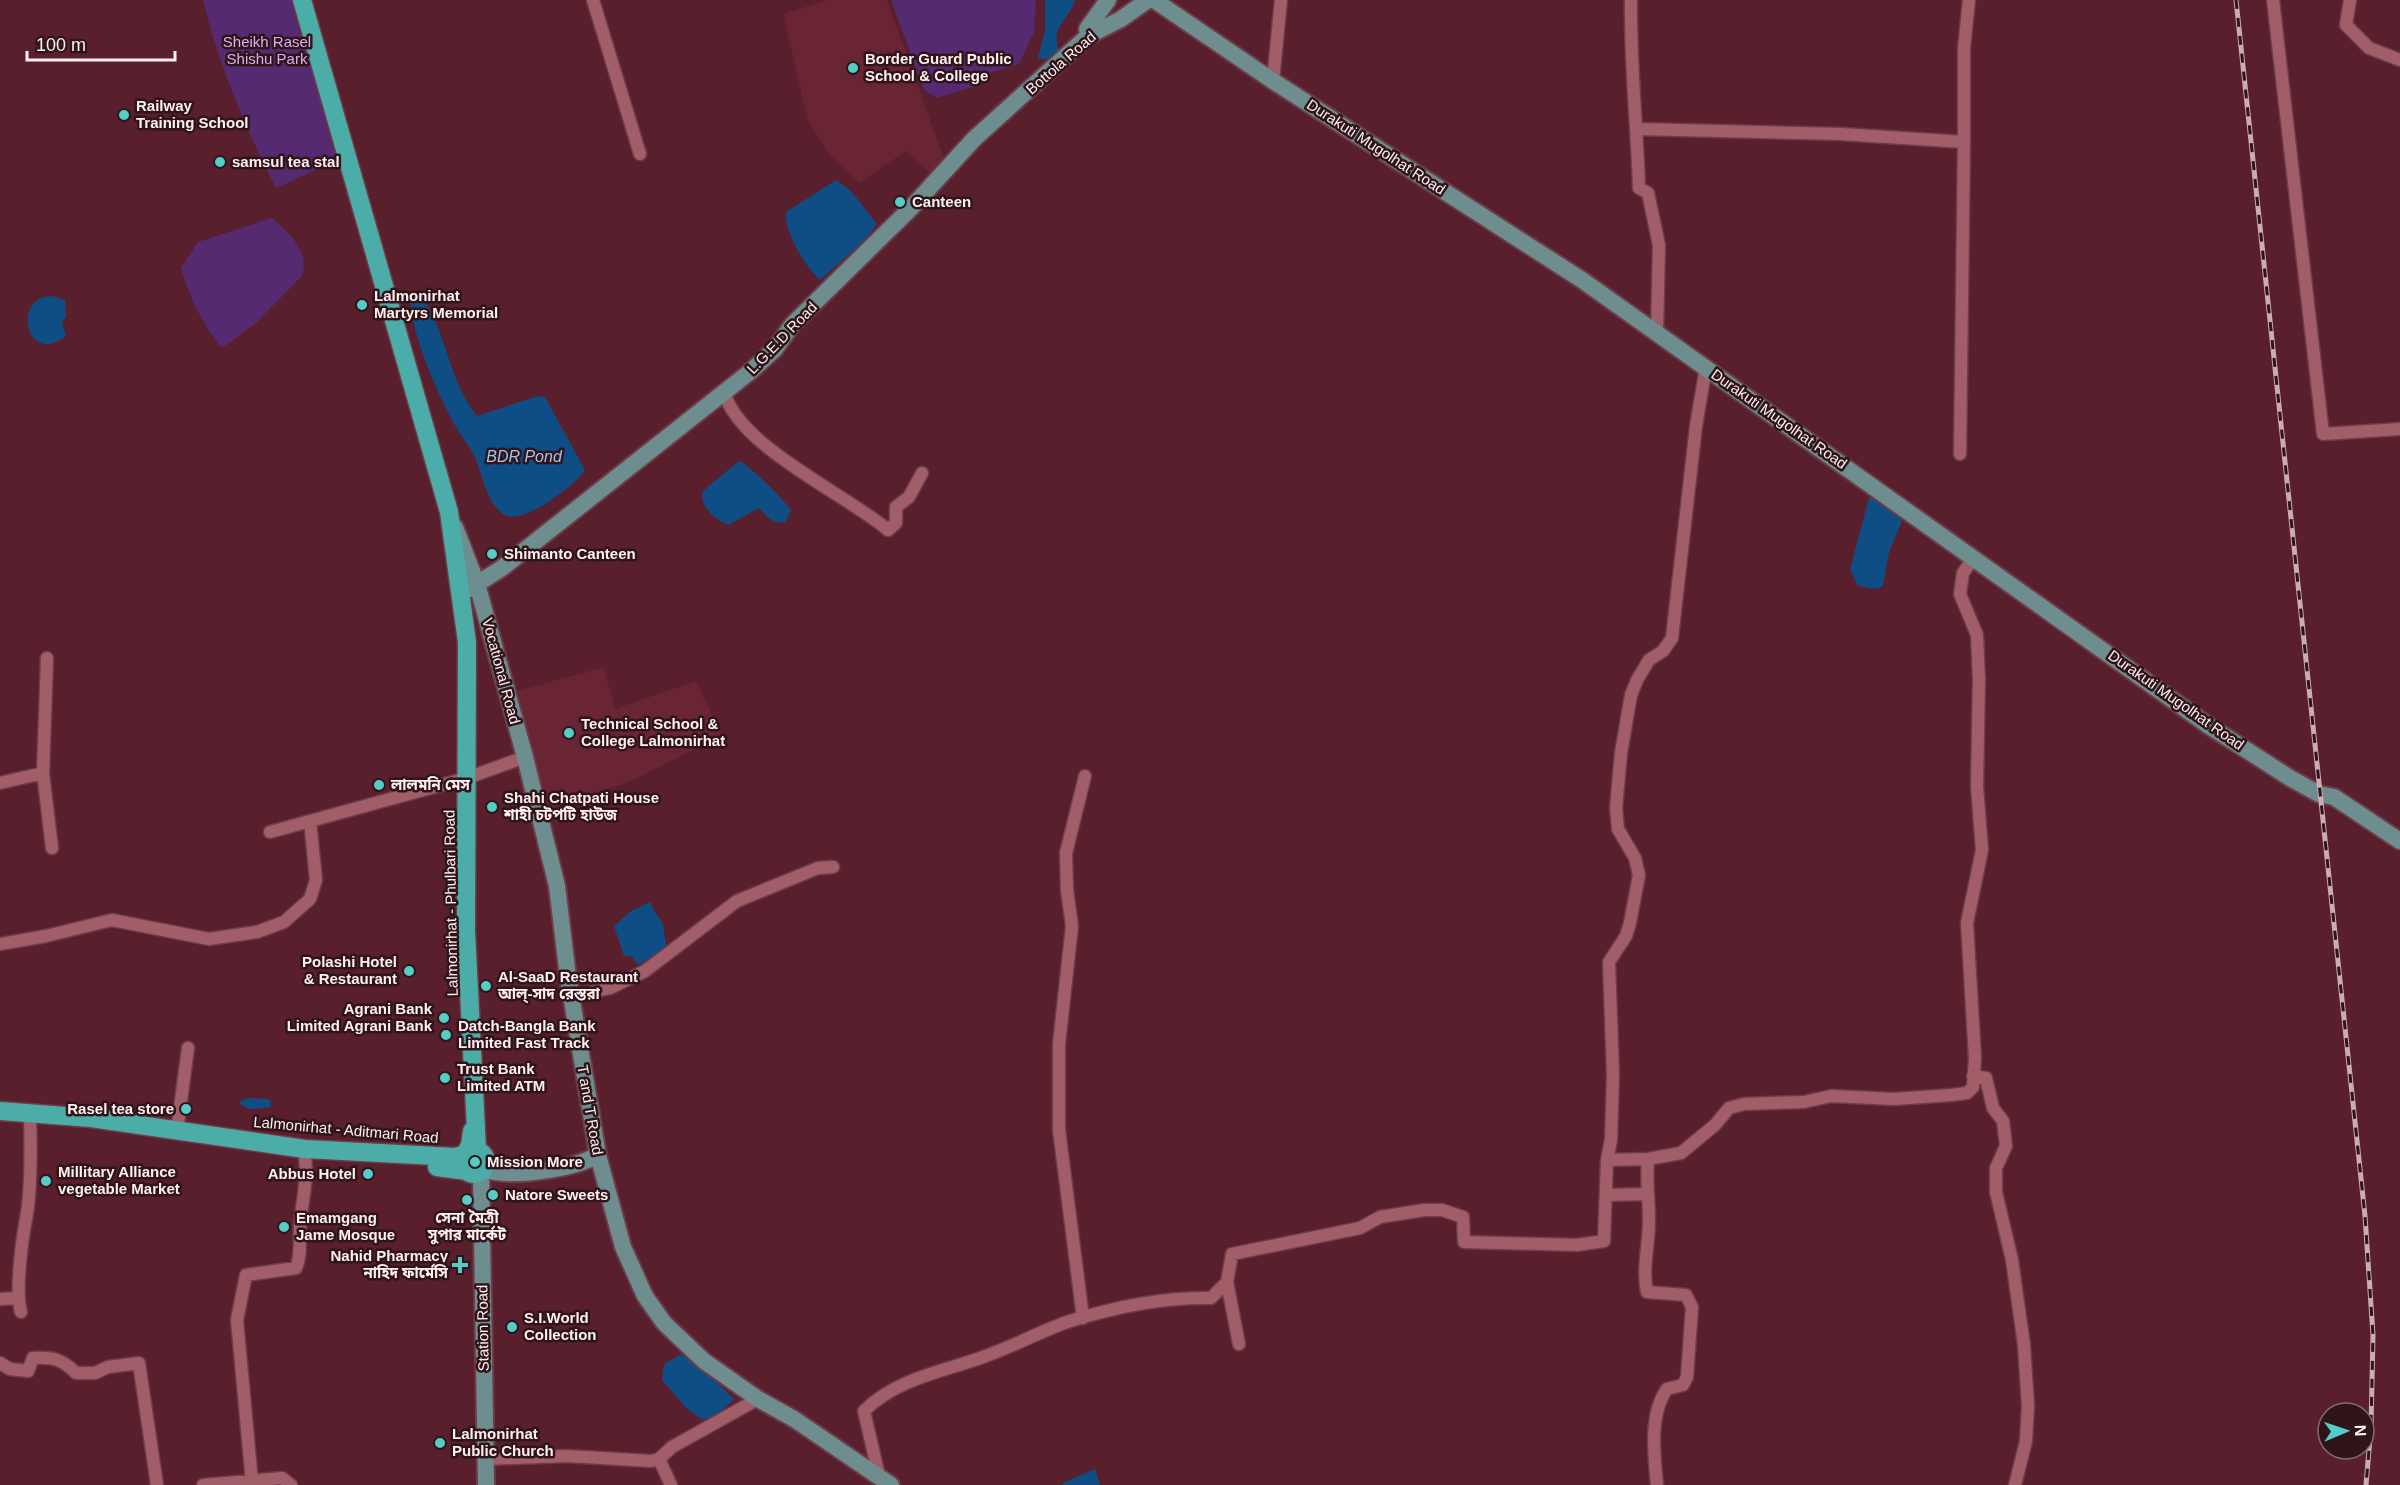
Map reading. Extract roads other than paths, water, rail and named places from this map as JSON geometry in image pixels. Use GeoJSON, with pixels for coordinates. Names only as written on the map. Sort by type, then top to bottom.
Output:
{"type":"FeatureCollection","features":[{"type":"Feature","properties":{"kind":"highway","name":"Lalmonirhat - Phulbari Road"},"geometry":{"type":"LineString","coordinates":[[302,0],[449,512],[467,642],[465,978],[472,1118],[470,1145],[475,1163]]}},
{"type":"Feature","properties":{"kind":"highway","name":"Lalmonirhat - Aditmari Road"},"geometry":{"type":"LineString","coordinates":[[0,1111],[52,1113],[305,1149],[455,1157],[475,1163]]}},
{"type":"Feature","properties":{"kind":"highway"},"geometry":{"type":"LineString","coordinates":[[0,1121],[30,1120],[74,1124],[305,1157],[456,1167],[475,1163]]}},
{"type":"Feature","properties":{"kind":"main road"},"geometry":{"type":"LineString","coordinates":[[1088,36],[1086,29],[1108,0]]}},
{"type":"Feature","properties":{"kind":"main road","name":"Bottola Road"},"geometry":{"type":"LineString","coordinates":[[1008,111],[1088,36],[1121,19],[1148,0]]}},
{"type":"Feature","properties":{"kind":"main road","name":"Durakuti Mugolhat Road"},"geometry":{"type":"LineString","coordinates":[[1154,0],[1273,81],[1582,280],[2209,726],[2290,778],[2319,794],[2334,797],[2400,841]]}},
{"type":"Feature","properties":{"kind":"main road","name":"L.G.E.D Road"},"geometry":{"type":"LineString","coordinates":[[460,595],[537,541],[751,371],[775,349],[792,325],[910,209],[974,139],[1008,111]]}},
{"type":"Feature","properties":{"kind":"main road","name":"Vocational Road"},"geometry":{"type":"LineString","coordinates":[[449,512],[477,584],[539,813]]}},
{"type":"Feature","properties":{"kind":"main road","name":"T and T Road"},"geometry":{"type":"LineString","coordinates":[[539,813],[557,886],[572,998],[598,1155],[623,1247],[645,1296],[664,1323],[704,1361],[758,1399],[795,1419],[830,1446],[885,1480]]}},
{"type":"Feature","properties":{"kind":"main road"},"geometry":{"type":"LineString","coordinates":[[475,1163],[496,1174],[546,1170],[588,1161],[598,1155]]}},
{"type":"Feature","properties":{"kind":"main road","name":"Station Road"},"geometry":{"type":"LineString","coordinates":[[475,1163],[486,1485]]}},
{"type":"Feature","properties":{"kind":"street"},"geometry":{"type":"LineString","coordinates":[[593,0],[640,154]]}},
{"type":"Feature","properties":{"kind":"street"},"geometry":{"type":"LineString","coordinates":[[1273,81],[1281,0]]}},
{"type":"Feature","properties":{"kind":"street"},"geometry":{"type":"LineString","coordinates":[[1631,0],[1630,50],[1638,129],[1639,188],[1648,193],[1659,245],[1657,332]]}},
{"type":"Feature","properties":{"kind":"street"},"geometry":{"type":"LineString","coordinates":[[1960,454],[1964,48],[1969,0]]}},
{"type":"Feature","properties":{"kind":"street"},"geometry":{"type":"LineString","coordinates":[[2273,0],[2323,435],[2400,429]]}},
{"type":"Feature","properties":{"kind":"street"},"geometry":{"type":"LineString","coordinates":[[2350,0],[2346,25],[2369,48],[2400,60]]}},
{"type":"Feature","properties":{"kind":"street"},"geometry":{"type":"LineString","coordinates":[[1638,129],[1841,134],[1964,142]]}},
{"type":"Feature","properties":{"kind":"street"},"geometry":{"type":"LineString","coordinates":[[1239,1344],[1227,1282],[1232,1254],[1360,1228],[1380,1217],[1424,1210],[1442,1210],[1463,1217],[1464,1242],[1577,1245],[1604,1241],[1603,1221],[1607,1195],[1607,1160],[1611,1140],[1613,1064],[1609,962],[1626,936],[1639,875],[1635,858],[1618,828],[1616,808],[1621,753],[1631,695],[1636,680],[1649,660],[1663,651],[1672,638],[1696,426],[1706,366]]}},
{"type":"Feature","properties":{"kind":"street"},"geometry":{"type":"LineString","coordinates":[[724,391],[726,401],[744,425],[764,444],[888,530],[896,523],[896,507],[909,497],[922,472]]}},
{"type":"Feature","properties":{"kind":"street"},"geometry":{"type":"LineString","coordinates":[[1607,1160],[1648,1159],[1681,1153],[1715,1125],[1729,1108],[1744,1104],[1804,1102],[1831,1096],[1893,1099],[1967,1093],[1974,1087],[1975,1058],[1967,923],[1982,850],[1977,786],[1979,680],[1977,635],[1960,594],[1963,573],[1974,557]]}},
{"type":"Feature","properties":{"kind":"street"},"geometry":{"type":"LineString","coordinates":[[46,658],[43,773],[52,848]]}},
{"type":"Feature","properties":{"kind":"street"},"geometry":{"type":"LineString","coordinates":[[270,832],[467,778],[525,757]]}},
{"type":"Feature","properties":{"kind":"street"},"geometry":{"type":"LineString","coordinates":[[0,783],[43,773]]}},
{"type":"Feature","properties":{"kind":"street"},"geometry":{"type":"LineString","coordinates":[[1083,1318],[1059,1130],[1059,1044],[1072,926],[1067,890],[1066,853],[1085,776]]}},
{"type":"Feature","properties":{"kind":"street"},"geometry":{"type":"LineString","coordinates":[[0,944],[46,936],[112,920],[209,939],[257,932],[285,922],[310,899],[316,880],[310,821]]}},
{"type":"Feature","properties":{"kind":"street"},"geometry":{"type":"LineString","coordinates":[[572,998],[610,988],[645,971],[737,901],[818,868],[833,867]]}},
{"type":"Feature","properties":{"kind":"street"},"geometry":{"type":"LineString","coordinates":[[177,1131],[188,1048]]}},
{"type":"Feature","properties":{"kind":"street"},"geometry":{"type":"LineString","coordinates":[[1973,1076],[1986,1078],[1993,1108],[2002,1121],[2006,1146],[1996,1168],[1996,1192],[2018,1296],[2028,1406],[2026,1441],[2015,1485]]}},
{"type":"Feature","properties":{"kind":"street"},"geometry":{"type":"LineString","coordinates":[[21,1312],[18,1298],[22,1231],[27,1219],[30,1120]]}},
{"type":"Feature","properties":{"kind":"street"},"geometry":{"type":"LineString","coordinates":[[252,1482],[237,1320],[246,1275],[253,1272],[296,1268],[300,1258],[302,1208],[307,1184],[305,1157]]}},
{"type":"Feature","properties":{"kind":"street"},"geometry":{"type":"LineString","coordinates":[[1648,1159],[1649,1222],[1644,1281],[1647,1292],[1686,1295],[1692,1307],[1687,1377],[1683,1385],[1667,1389],[1660,1399],[1656,1414],[1657,1485]]}},
{"type":"Feature","properties":{"kind":"street"},"geometry":{"type":"LineString","coordinates":[[1607,1195],[1647,1194]]}},
{"type":"Feature","properties":{"kind":"street"},"geometry":{"type":"LineString","coordinates":[[885,1480],[864,1411],[878,1397],[921,1375],[985,1357],[1083,1318],[1129,1305],[1189,1298],[1211,1298],[1227,1282]]}},
{"type":"Feature","properties":{"kind":"street"},"geometry":{"type":"LineString","coordinates":[[0,1299],[18,1298]]}},
{"type":"Feature","properties":{"kind":"street"},"geometry":{"type":"LineString","coordinates":[[0,1363],[10,1369],[28,1371],[33,1358],[51,1357],[63,1361],[76,1373],[95,1373],[108,1367],[139,1363],[158,1485]]}},
{"type":"Feature","properties":{"kind":"street"},"geometry":{"type":"LineString","coordinates":[[485,1459],[567,1456],[659,1459],[672,1447],[758,1399]]}},
{"type":"Feature","properties":{"kind":"street"},"geometry":{"type":"LineString","coordinates":[[659,1459],[671,1485]]}},
{"type":"Feature","properties":{"kind":"street"},"geometry":{"type":"LineString","coordinates":[[203,1485],[239,1480],[252,1482],[282,1478],[291,1485]]}},
{"type":"Feature","properties":{"kind":"water"},"geometry":{"type":"Polygon","coordinates":[[[1045,0],[1075,0],[1057,35],[1059,50],[1045,60],[1038,58],[1045,30],[1045,0]]]}},
{"type":"Feature","properties":{"kind":"water"},"geometry":{"type":"Polygon","coordinates":[[[836,180],[851,191],[877,224],[864,241],[820,280],[808,267],[792,238],[788,229],[786,212],[836,180]]]}},
{"type":"Feature","properties":{"kind":"water","name":"BDR Pond"},"geometry":{"type":"Polygon","coordinates":[[[413,291],[418,291],[428,305],[459,386],[477,416],[538,396],[545,397],[585,470],[571,485],[548,502],[513,517],[499,511],[489,497],[474,455],[451,417],[427,366],[411,312],[409,295],[413,291]]]}},
{"type":"Feature","properties":{"kind":"water"},"geometry":{"type":"Polygon","coordinates":[[[52,296],[65,300],[66,317],[62,322],[66,336],[52,343],[41,343],[33,337],[28,317],[31,307],[39,299],[52,296]]]}},
{"type":"Feature","properties":{"kind":"water"},"geometry":{"type":"Polygon","coordinates":[[[739,461],[758,475],[788,507],[791,511],[785,522],[774,521],[759,508],[728,525],[709,512],[703,502],[703,491],[739,461]]]}},
{"type":"Feature","properties":{"kind":"water"},"geometry":{"type":"Polygon","coordinates":[[[1869,498],[1879,500],[1888,506],[1902,521],[1889,552],[1883,586],[1876,589],[1858,586],[1850,569],[1869,498]]]}},
{"type":"Feature","properties":{"kind":"water"},"geometry":{"type":"Polygon","coordinates":[[[650,902],[662,923],[666,945],[663,950],[638,965],[631,956],[624,956],[614,926],[631,911],[650,902]]]}},
{"type":"Feature","properties":{"kind":"water"},"geometry":{"type":"Polygon","coordinates":[[[247,1098],[268,1099],[271,1101],[271,1107],[246,1108],[239,1102],[247,1098]]]}},
{"type":"Feature","properties":{"kind":"water"},"geometry":{"type":"Polygon","coordinates":[[[682,1354],[700,1366],[734,1399],[719,1414],[703,1420],[687,1409],[662,1380],[664,1364],[682,1354]]]}},
{"type":"Feature","properties":{"kind":"water"},"geometry":{"type":"Polygon","coordinates":[[[1095,1469],[1100,1485],[1063,1485],[1063,1483],[1095,1469]]]}},
{"type":"Feature","properties":{"kind":"railway"},"geometry":{"type":"LineString","coordinates":[[2236,0],[2365,1216],[2373,1335],[2371,1427],[2366,1485]]}},
{"type":"Feature","properties":{"kind":"place","name":"Border Guard Public School & College"},"geometry":{"type":"Point","coordinates":[853,68]}},
{"type":"Feature","properties":{"kind":"place","name":"Railway Training School"},"geometry":{"type":"Point","coordinates":[124,115]}},
{"type":"Feature","properties":{"kind":"place","name":"samsul tea stal"},"geometry":{"type":"Point","coordinates":[220,162]}},
{"type":"Feature","properties":{"kind":"place","name":"Canteen"},"geometry":{"type":"Point","coordinates":[900,202]}},
{"type":"Feature","properties":{"kind":"place","name":"Lalmonirhat Martyrs Memorial"},"geometry":{"type":"Point","coordinates":[362,305]}},
{"type":"Feature","properties":{"kind":"place","name":"Shimanto Canteen"},"geometry":{"type":"Point","coordinates":[492,554]}},
{"type":"Feature","properties":{"kind":"place","name":"Technical School & College Lalmonirhat"},"geometry":{"type":"Point","coordinates":[569,733]}},
{"type":"Feature","properties":{"kind":"place","name":"লালমনি মেস"},"geometry":{"type":"Point","coordinates":[379,785]}},
{"type":"Feature","properties":{"kind":"place","name":"Shahi Chatpati House শাহী চটপটি হাউজ"},"geometry":{"type":"Point","coordinates":[492,807]}},
{"type":"Feature","properties":{"kind":"place","name":"Polashi Hotel & Restaurant"},"geometry":{"type":"Point","coordinates":[409,971]}},
{"type":"Feature","properties":{"kind":"place","name":"Al-SaaD Restaurant আল্-সাদ রেস্তরা"},"geometry":{"type":"Point","coordinates":[486,986]}},
{"type":"Feature","properties":{"kind":"place","name":"Agrani Bank Limited Agrani Bank"},"geometry":{"type":"Point","coordinates":[444,1018]}},
{"type":"Feature","properties":{"kind":"place","name":"Datch-Bangla Bank Limited Fast Track"},"geometry":{"type":"Point","coordinates":[446,1035]}},
{"type":"Feature","properties":{"kind":"place","name":"Trust Bank Limited ATM"},"geometry":{"type":"Point","coordinates":[445,1078]}},
{"type":"Feature","properties":{"kind":"place","name":"Rasel tea store"},"geometry":{"type":"Point","coordinates":[186,1109]}},
{"type":"Feature","properties":{"kind":"place","name":"Mission More"},"geometry":{"type":"Point","coordinates":[475,1162]}},
{"type":"Feature","properties":{"kind":"place","name":"Abbus Hotel"},"geometry":{"type":"Point","coordinates":[368,1174]}},
{"type":"Feature","properties":{"kind":"place","name":"Millitary Alliance vegetable Market"},"geometry":{"type":"Point","coordinates":[46,1181]}},
{"type":"Feature","properties":{"kind":"place","name":"Natore Sweets"},"geometry":{"type":"Point","coordinates":[493,1195]}},
{"type":"Feature","properties":{"kind":"place","name":"সেনা মৈত্রী সুপার মার্কেট"},"geometry":{"type":"Point","coordinates":[467,1200]}},
{"type":"Feature","properties":{"kind":"place","name":"Emamgang Jame Mosque"},"geometry":{"type":"Point","coordinates":[284,1227]}},
{"type":"Feature","properties":{"kind":"place","name":"Nahid Pharmacy নাহিদ ফার্মেসি"},"geometry":{"type":"Point","coordinates":[460,1265]}},
{"type":"Feature","properties":{"kind":"place","name":"S.I.World Collection"},"geometry":{"type":"Point","coordinates":[512,1327]}},
{"type":"Feature","properties":{"kind":"place","name":"Lalmonirhat Public Church"},"geometry":{"type":"Point","coordinates":[440,1443]}},
{"type":"Feature","properties":{"kind":"park label","name":"Sheikh Rasel Shishu Park"},"geometry":{"type":"Point","coordinates":[267,50]}}]}
